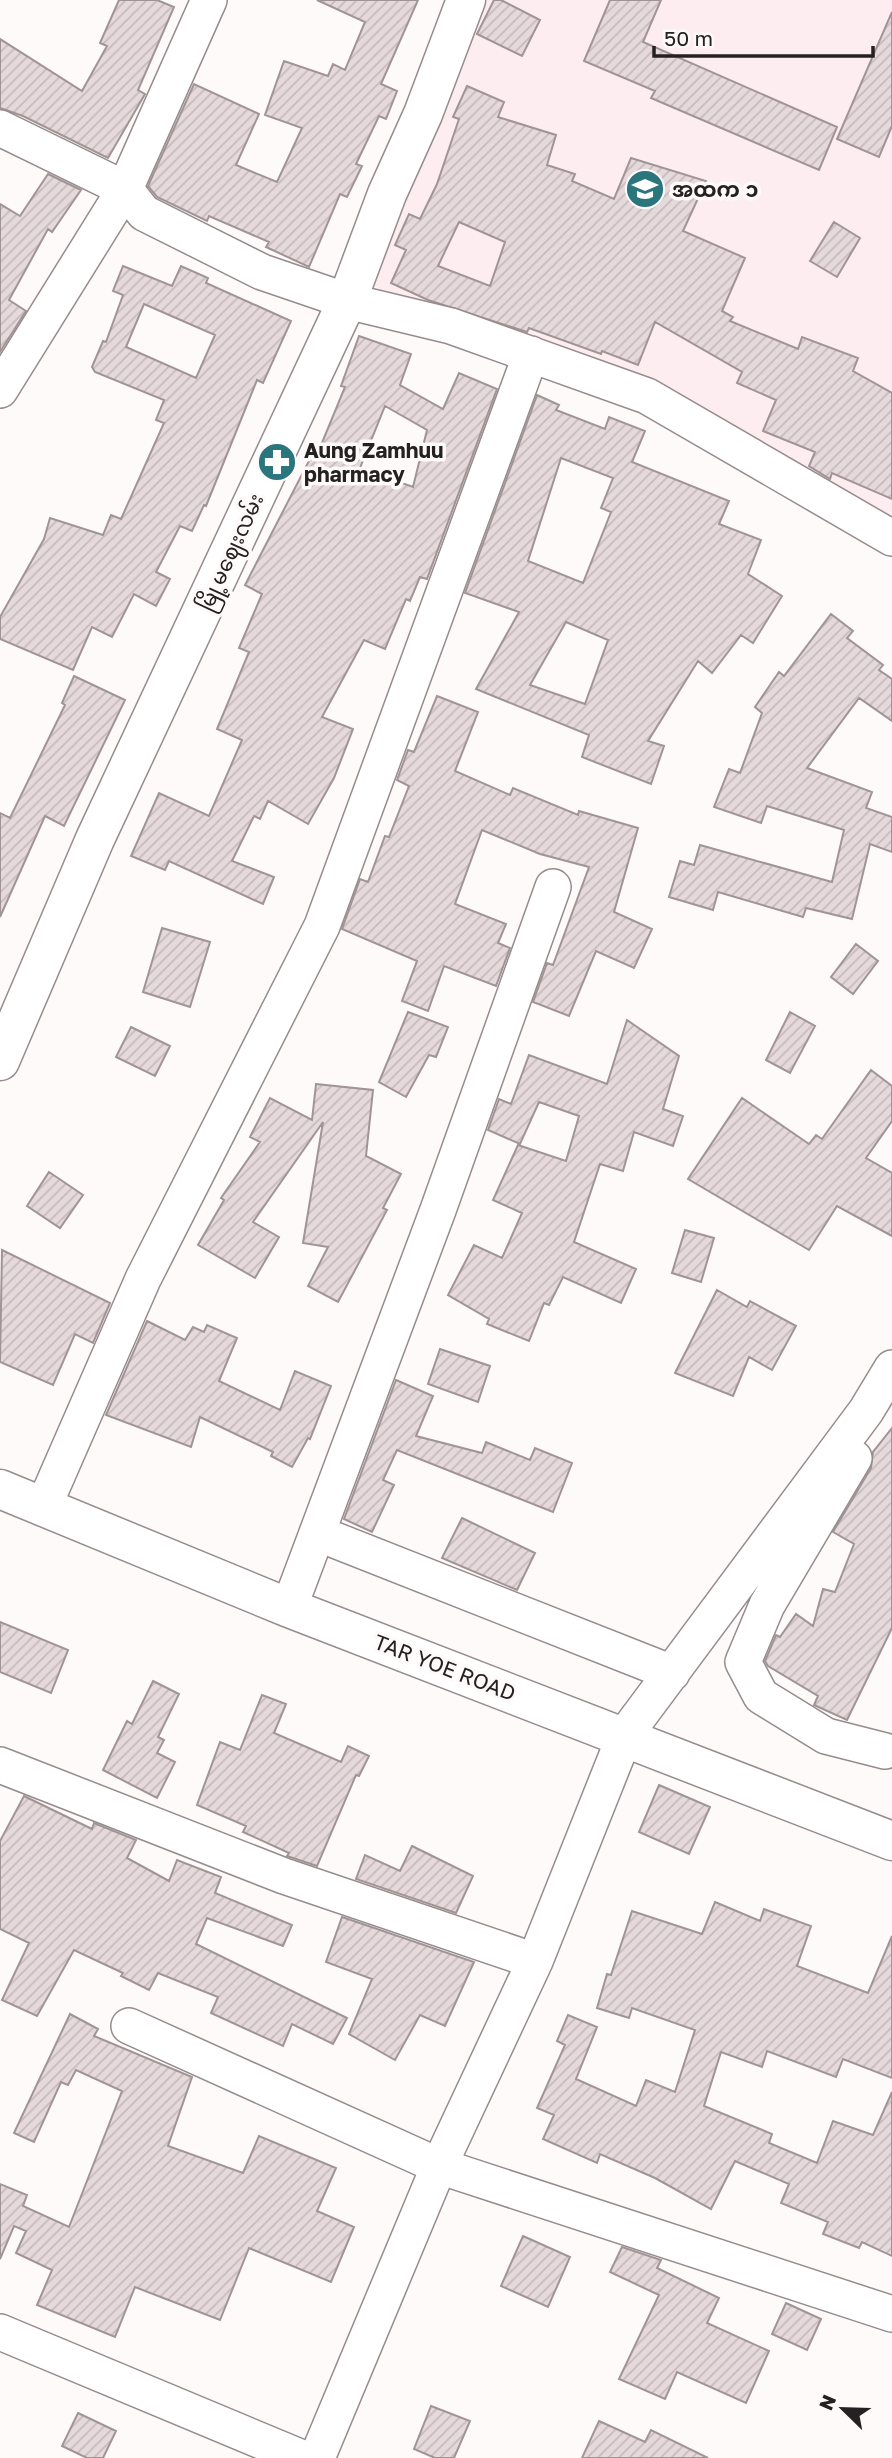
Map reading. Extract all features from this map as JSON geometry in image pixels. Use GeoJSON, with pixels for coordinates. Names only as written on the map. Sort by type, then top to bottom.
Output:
{"type":"FeatureCollection","features":[{"type":"Feature","properties":{"kind":"main road","name":"မြို့မဈေးလမ်း"},"geometry":{"type":"LineString","coordinates":[[0,1061],[95,839],[348,301],[387,194],[423,114],[466,0]]}},
{"type":"Feature","properties":{"kind":"main road","name":"TAR YOE ROAD"},"geometry":{"type":"LineString","coordinates":[[0,1489],[289,1608],[625,1735],[892,1841]]}},
{"type":"Feature","properties":{"kind":"street"},"geometry":{"type":"LineString","coordinates":[[0,390],[125,189],[209,0]]}},
{"type":"Feature","properties":{"kind":"street"},"geometry":{"type":"LineString","coordinates":[[0,128],[125,189],[144,213],[262,272],[348,301],[451,326],[647,396],[892,538]]}},
{"type":"Feature","properties":{"kind":"street"},"geometry":{"type":"LineString","coordinates":[[43,1508],[143,1279],[322,926],[531,354]]}},
{"type":"Feature","properties":{"kind":"street"},"geometry":{"type":"LineString","coordinates":[[289,1608],[553,887]]}},
{"type":"Feature","properties":{"kind":"street"},"geometry":{"type":"LineString","coordinates":[[317,2458],[439,2166],[535,1961],[625,1735],[859,1421],[892,1368]]}},
{"type":"Feature","properties":{"kind":"street"},"geometry":{"type":"LineString","coordinates":[[859,1421],[857,1453],[766,1605],[743,1662],[761,1696],[826,1736],[885,1751]]}},
{"type":"Feature","properties":{"kind":"street"},"geometry":{"type":"LineString","coordinates":[[317,1533],[672,1673]]}},
{"type":"Feature","properties":{"kind":"street"},"geometry":{"type":"LineString","coordinates":[[0,1765],[284,1875],[535,1961]]}},
{"type":"Feature","properties":{"kind":"street"},"geometry":{"type":"LineString","coordinates":[[129,2026],[439,2166],[892,2314]]}},
{"type":"Feature","properties":{"kind":"street"},"geometry":{"type":"LineString","coordinates":[[0,2332],[302,2458]]}},
{"type":"Feature","properties":{"kind":"shaded area","name":"အထက ၁"},"geometry":{"type":"Polygon","coordinates":[[[473,0],[892,0],[892,537],[555,364],[362,281],[473,0]]]}},
{"type":"Feature","properties":{"kind":"building"},"geometry":{"type":"Polygon","coordinates":[[[119,0],[157,0],[174,7],[138,90],[145,94],[108,158],[23,116],[0,108],[0,39],[82,91],[107,46],[100,43],[119,0]]]}},
{"type":"Feature","properties":{"kind":"building"},"geometry":{"type":"Polygon","coordinates":[[[317,0],[418,0],[381,84],[397,91],[386,119],[379,116],[356,164],[362,166],[347,197],[340,194],[309,267],[266,247],[269,242],[209,216],[207,221],[157,197],[148,186],[194,84],[259,114],[236,165],[277,182],[302,128],[265,115],[284,61],[328,76],[333,64],[345,70],[365,22],[317,0]]]}},
{"type":"Feature","properties":{"kind":"building"},"geometry":{"type":"Polygon","coordinates":[[[494,0],[501,0],[540,20],[522,56],[477,34],[494,0]]]}},
{"type":"Feature","properties":{"kind":"building"},"geometry":{"type":"Polygon","coordinates":[[[610,0],[661,0],[643,42],[837,127],[819,170],[651,98],[655,91],[584,61],[610,0]]]}},
{"type":"Feature","properties":{"kind":"building"},"geometry":{"type":"Polygon","coordinates":[[[892,12],[892,126],[879,157],[837,139],[892,12]]]}},
{"type":"Feature","properties":{"kind":"building"},"geometry":{"type":"Polygon","coordinates":[[[467,86],[504,102],[498,117],[556,135],[547,165],[575,174],[572,181],[614,199],[631,158],[706,181],[683,231],[745,258],[722,311],[733,317],[730,321],[798,349],[802,337],[858,358],[853,371],[892,393],[892,499],[832,473],[830,479],[809,466],[815,452],[763,431],[776,400],[737,383],[742,372],[655,322],[638,365],[529,328],[527,332],[428,300],[391,283],[406,250],[395,245],[409,214],[420,219],[437,184],[459,119],[453,117],[467,86]],[[459,222],[438,266],[490,286],[505,242],[459,222]]]}},
{"type":"Feature","properties":{"kind":"building"},"geometry":{"type":"Polygon","coordinates":[[[48,174],[81,190],[52,232],[48,229],[9,300],[26,311],[0,352],[0,204],[20,216],[48,174]]]}},
{"type":"Feature","properties":{"kind":"building"},"geometry":{"type":"Polygon","coordinates":[[[834,222],[860,238],[837,277],[810,261],[834,222]]]}},
{"type":"Feature","properties":{"kind":"building"},"geometry":{"type":"Polygon","coordinates":[[[123,266],[172,286],[181,266],[208,278],[206,283],[291,321],[263,383],[257,380],[206,506],[204,505],[192,531],[180,526],[156,572],[170,579],[156,606],[134,594],[112,637],[92,627],[73,670],[0,639],[0,617],[44,539],[50,518],[103,535],[111,515],[121,519],[164,423],[156,420],[164,400],[95,372],[92,367],[103,341],[106,342],[123,295],[113,291],[123,266]],[[144,304],[126,347],[196,378],[215,335],[144,304]]]}},
{"type":"Feature","properties":{"kind":"building"},"geometry":{"type":"Polygon","coordinates":[[[359,336],[411,354],[400,385],[443,409],[459,373],[497,389],[427,579],[420,577],[410,601],[406,599],[385,649],[364,640],[322,717],[353,729],[334,778],[308,824],[268,801],[260,819],[254,816],[232,861],[274,877],[263,904],[169,861],[165,870],[131,856],[159,793],[209,816],[242,740],[217,729],[249,652],[239,648],[262,594],[245,585],[313,453],[317,455],[345,387],[341,386],[359,336]],[[385,406],[360,468],[413,487],[427,430],[385,406]]]}},
{"type":"Feature","properties":{"kind":"building"},"geometry":{"type":"Polygon","coordinates":[[[537,395],[559,405],[556,410],[605,429],[609,417],[645,431],[632,462],[729,501],[719,524],[761,540],[748,574],[782,596],[753,643],[741,635],[712,673],[698,661],[648,741],[664,746],[651,784],[582,757],[589,735],[476,689],[519,612],[465,593],[537,395]],[[561,458],[528,561],[583,583],[611,512],[601,508],[613,478],[561,458]],[[566,622],[530,685],[585,704],[608,640],[566,622]]]}},
{"type":"Feature","properties":{"kind":"building"},"geometry":{"type":"Polygon","coordinates":[[[831,614],[853,631],[847,638],[883,665],[879,670],[892,679],[892,721],[859,698],[807,768],[872,792],[866,808],[892,817],[892,852],[870,844],[852,919],[806,908],[803,917],[718,892],[713,910],[669,897],[680,861],[694,865],[700,845],[832,882],[844,830],[767,806],[761,823],[714,807],[729,769],[740,773],[762,713],[755,707],[779,672],[784,676],[831,614]]]}},
{"type":"Feature","properties":{"kind":"building"},"geometry":{"type":"Polygon","coordinates":[[[74,676],[125,700],[64,826],[45,816],[0,917],[0,813],[10,818],[65,705],[62,703],[74,676]]]}},
{"type":"Feature","properties":{"kind":"building"},"geometry":{"type":"Polygon","coordinates":[[[437,696],[478,712],[455,771],[510,795],[513,788],[578,815],[579,811],[638,828],[614,912],[652,929],[634,968],[596,951],[569,1016],[533,1002],[547,963],[553,965],[589,867],[540,854],[482,830],[455,904],[506,924],[498,943],[510,948],[496,986],[444,966],[428,1011],[402,1001],[417,961],[342,929],[360,879],[368,882],[385,836],[389,837],[409,786],[397,780],[408,750],[414,752],[437,696]]]}},
{"type":"Feature","properties":{"kind":"building"},"geometry":{"type":"Polygon","coordinates":[[[162,928],[210,942],[190,1007],[143,992],[162,928]]]}},
{"type":"Feature","properties":{"kind":"building"},"geometry":{"type":"Polygon","coordinates":[[[856,944],[878,961],[853,994],[831,977],[856,944]]]}},
{"type":"Feature","properties":{"kind":"building"},"geometry":{"type":"Polygon","coordinates":[[[408,1012],[448,1027],[436,1057],[429,1055],[406,1097],[379,1082],[408,1012]]]}},
{"type":"Feature","properties":{"kind":"building"},"geometry":{"type":"Polygon","coordinates":[[[790,1012],[815,1026],[790,1073],[766,1060],[790,1012]]]}},
{"type":"Feature","properties":{"kind":"building"},"geometry":{"type":"Polygon","coordinates":[[[627,1020],[679,1056],[663,1109],[683,1116],[673,1146],[634,1132],[623,1171],[600,1164],[574,1242],[636,1269],[621,1303],[563,1277],[549,1305],[544,1303],[529,1341],[487,1324],[489,1319],[448,1295],[474,1245],[502,1258],[522,1213],[493,1200],[518,1145],[566,1161],[579,1116],[539,1102],[520,1144],[488,1130],[499,1099],[511,1104],[529,1055],[607,1084],[627,1020]]]}},
{"type":"Feature","properties":{"kind":"building"},"geometry":{"type":"Polygon","coordinates":[[[131,1027],[170,1046],[155,1076],[116,1057],[131,1027]]]}},
{"type":"Feature","properties":{"kind":"building"},"geometry":{"type":"Polygon","coordinates":[[[871,1070],[892,1086],[892,1121],[866,1158],[892,1173],[892,1236],[837,1206],[809,1250],[688,1179],[742,1098],[809,1144],[816,1135],[822,1139],[871,1070]]]}},
{"type":"Feature","properties":{"kind":"building"},"geometry":{"type":"Polygon","coordinates":[[[316,1084],[373,1090],[366,1156],[401,1174],[383,1208],[387,1210],[338,1302],[308,1286],[328,1247],[303,1243],[323,1122],[253,1222],[279,1237],[255,1278],[198,1245],[224,1200],[221,1198],[260,1142],[250,1137],[270,1098],[312,1120],[316,1084]]]}},
{"type":"Feature","properties":{"kind":"building"},"geometry":{"type":"Polygon","coordinates":[[[49,1172],[83,1195],[60,1228],[27,1206],[49,1172]]]}},
{"type":"Feature","properties":{"kind":"building"},"geometry":{"type":"Polygon","coordinates":[[[685,1230],[714,1238],[701,1282],[672,1273],[685,1230]]]}},
{"type":"Feature","properties":{"kind":"building"},"geometry":{"type":"Polygon","coordinates":[[[2,1250],[110,1303],[93,1343],[75,1334],[53,1385],[0,1362],[2,1250]]]}},
{"type":"Feature","properties":{"kind":"building"},"geometry":{"type":"Polygon","coordinates":[[[717,1290],[747,1307],[750,1301],[796,1326],[772,1370],[749,1357],[733,1396],[675,1373],[717,1290]]]}},
{"type":"Feature","properties":{"kind":"building"},"geometry":{"type":"Polygon","coordinates":[[[147,1321],[185,1340],[193,1327],[204,1332],[207,1325],[237,1338],[219,1381],[280,1410],[295,1371],[331,1386],[310,1439],[308,1438],[292,1467],[271,1456],[273,1452],[200,1417],[191,1447],[106,1415],[147,1321]]]}},
{"type":"Feature","properties":{"kind":"building"},"geometry":{"type":"Polygon","coordinates":[[[440,1349],[490,1366],[478,1402],[428,1384],[440,1349]]]}},
{"type":"Feature","properties":{"kind":"building"},"geometry":{"type":"Polygon","coordinates":[[[396,1380],[433,1396],[416,1436],[482,1453],[486,1442],[530,1460],[535,1448],[572,1463],[553,1512],[397,1450],[383,1480],[394,1485],[372,1532],[344,1519],[396,1380]]]}},
{"type":"Feature","properties":{"kind":"building"},"geometry":{"type":"Polygon","coordinates":[[[892,1428],[892,1628],[847,1720],[814,1705],[818,1696],[768,1666],[765,1661],[776,1635],[780,1637],[796,1614],[813,1626],[823,1589],[835,1592],[854,1544],[833,1532],[871,1468],[873,1452],[892,1428]]]}},
{"type":"Feature","properties":{"kind":"building"},"geometry":{"type":"Polygon","coordinates":[[[462,1518],[535,1553],[517,1590],[442,1558],[462,1518]]]}},
{"type":"Feature","properties":{"kind":"building"},"geometry":{"type":"Polygon","coordinates":[[[0,1622],[68,1650],[51,1693],[0,1672],[0,1622]]]}},
{"type":"Feature","properties":{"kind":"building"},"geometry":{"type":"Polygon","coordinates":[[[153,1681],[179,1694],[158,1737],[164,1740],[157,1753],[175,1762],[157,1798],[103,1770],[127,1721],[132,1724],[153,1681]]]}},
{"type":"Feature","properties":{"kind":"building"},"geometry":{"type":"Polygon","coordinates":[[[262,1695],[286,1704],[274,1733],[341,1762],[348,1746],[369,1756],[359,1776],[356,1775],[317,1866],[287,1856],[289,1853],[243,1832],[246,1826],[197,1805],[220,1742],[240,1750],[262,1695]]]}},
{"type":"Feature","properties":{"kind":"building"},"geometry":{"type":"Polygon","coordinates":[[[659,1785],[710,1807],[689,1854],[639,1832],[659,1785]]]}},
{"type":"Feature","properties":{"kind":"building"},"geometry":{"type":"Polygon","coordinates":[[[24,1796],[92,1829],[94,1823],[136,1840],[127,1858],[169,1881],[177,1860],[221,1877],[215,1893],[292,1925],[283,1946],[207,1918],[196,1944],[347,2018],[333,2044],[292,2024],[283,2046],[211,2013],[218,1997],[158,1973],[149,1990],[121,1976],[123,1973],[74,1950],[37,2016],[2,2000],[29,1943],[0,1929],[0,1841],[24,1796]]]}},
{"type":"Feature","properties":{"kind":"building"},"geometry":{"type":"Polygon","coordinates":[[[412,1846],[473,1876],[456,1913],[356,1879],[365,1855],[400,1871],[412,1846]]]}},
{"type":"Feature","properties":{"kind":"building"},"geometry":{"type":"Polygon","coordinates":[[[715,1902],[760,1921],[764,1909],[811,1926],[797,1966],[868,1993],[892,1936],[892,2078],[843,2059],[836,2077],[767,2051],[762,2067],[721,2052],[704,2106],[772,2134],[769,2143],[817,2163],[833,2121],[873,2135],[892,2092],[892,2256],[862,2242],[859,2248],[823,2234],[828,2222],[781,2203],[789,2184],[735,2161],[711,2209],[655,2178],[600,2154],[597,2163],[543,2139],[554,2115],[537,2108],[565,2045],[557,2041],[568,2015],[597,2027],[576,2079],[636,2106],[646,2080],[675,2092],[695,2030],[632,2008],[629,2018],[597,2008],[607,1974],[611,1975],[632,1911],[702,1934],[715,1902]]]}},
{"type":"Feature","properties":{"kind":"building"},"geometry":{"type":"Polygon","coordinates":[[[342,1917],[474,1962],[445,2026],[420,2015],[395,2060],[349,2034],[372,1979],[326,1962],[342,1917]]]}},
{"type":"Feature","properties":{"kind":"building"},"geometry":{"type":"Polygon","coordinates":[[[70,2014],[98,2029],[94,2036],[192,2077],[168,2146],[243,2173],[259,2136],[336,2168],[317,2211],[354,2227],[331,2282],[249,2248],[220,2320],[135,2287],[115,2337],[37,2305],[52,2270],[16,2253],[26,2231],[14,2226],[0,2259],[0,2184],[27,2195],[23,2206],[69,2227],[122,2091],[76,2070],[68,2085],[61,2082],[34,2142],[14,2133],[70,2014]]]}},
{"type":"Feature","properties":{"kind":"building"},"geometry":{"type":"Polygon","coordinates":[[[523,2236],[570,2257],[548,2307],[501,2286],[523,2236]]]}},
{"type":"Feature","properties":{"kind":"building"},"geometry":{"type":"Polygon","coordinates":[[[622,2247],[661,2260],[657,2268],[719,2298],[707,2323],[769,2351],[746,2403],[677,2372],[665,2399],[619,2379],[659,2295],[610,2272],[622,2247]]]}},
{"type":"Feature","properties":{"kind":"building"},"geometry":{"type":"Polygon","coordinates":[[[786,2303],[821,2319],[807,2350],[772,2334],[786,2303]]]}},
{"type":"Feature","properties":{"kind":"building"},"geometry":{"type":"Polygon","coordinates":[[[431,2406],[470,2421],[454,2458],[435,2458],[414,2449],[431,2406]]]}},
{"type":"Feature","properties":{"kind":"building"},"geometry":{"type":"Polygon","coordinates":[[[78,2413],[116,2431],[103,2458],[87,2458],[62,2446],[78,2413]]]}},
{"type":"Feature","properties":{"kind":"building"},"geometry":{"type":"Polygon","coordinates":[[[599,2421],[645,2442],[651,2430],[708,2458],[582,2458],[599,2421]]]}},
{"type":"Feature","properties":{"kind":"place","name":"အထက ၁"},"geometry":{"type":"Point","coordinates":[645,189]}},
{"type":"Feature","properties":{"kind":"place","name":"Aung Zamhuu pharmacy"},"geometry":{"type":"Point","coordinates":[277,462]}}]}
